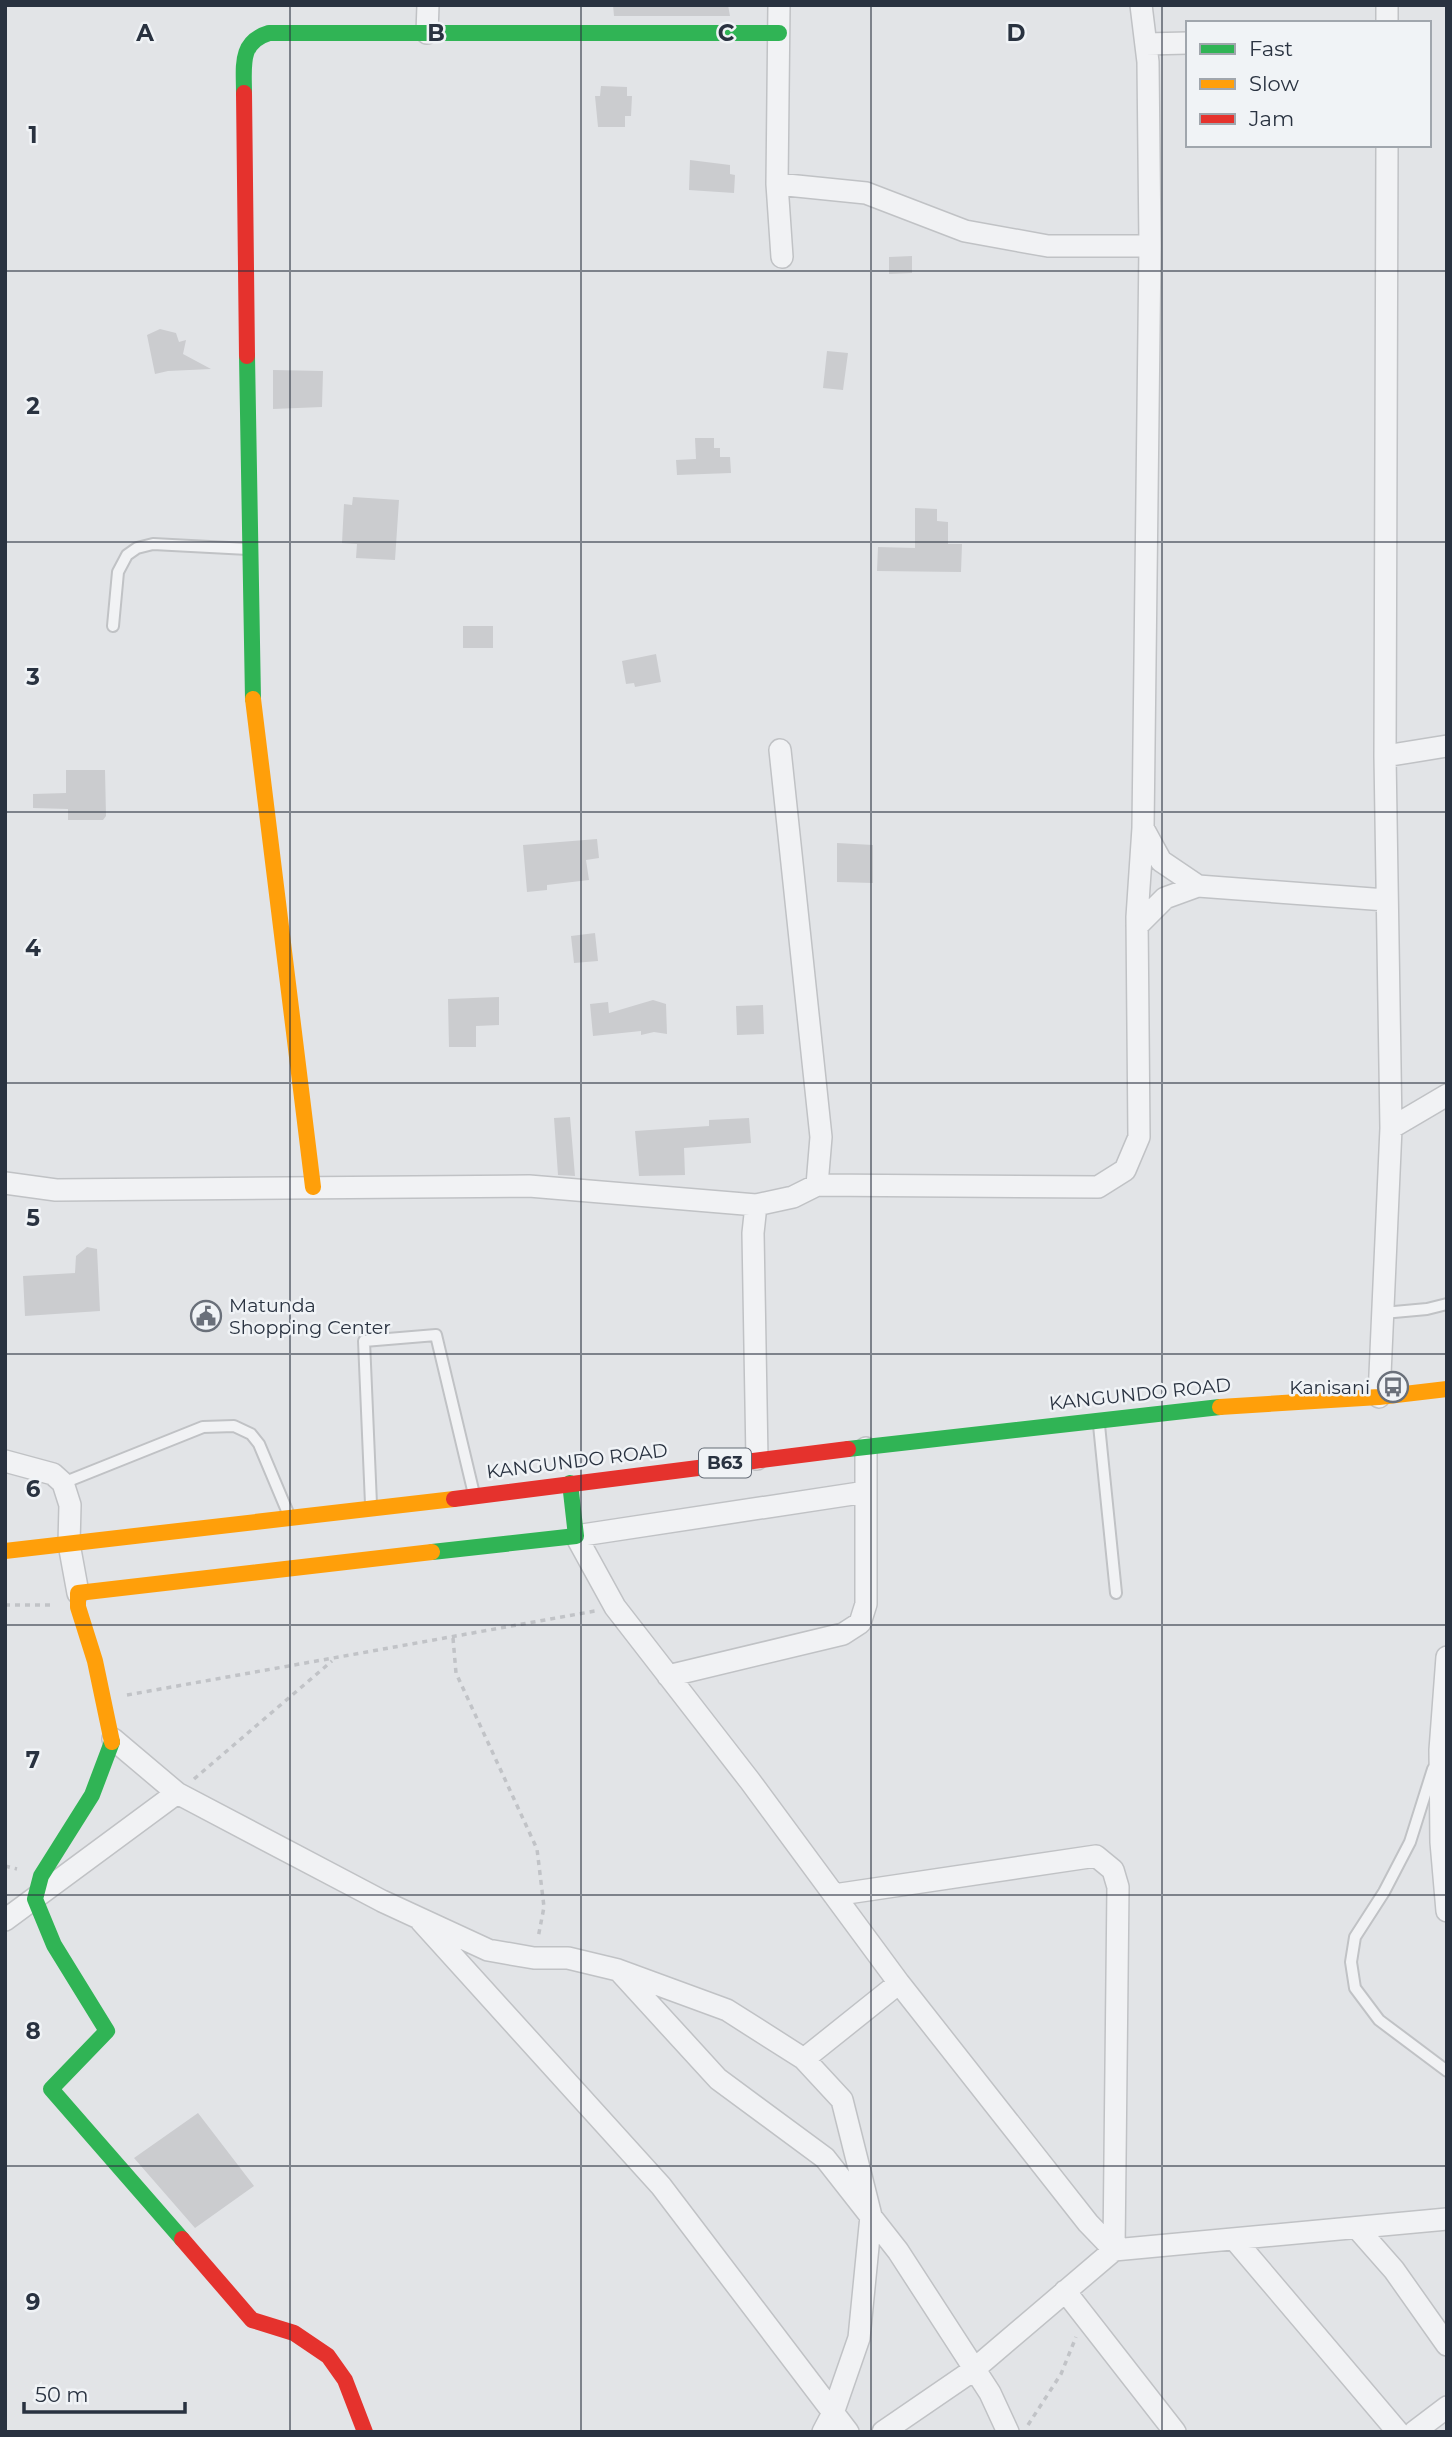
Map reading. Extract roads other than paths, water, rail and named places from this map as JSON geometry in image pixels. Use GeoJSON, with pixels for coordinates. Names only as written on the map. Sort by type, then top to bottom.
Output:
{"type":"FeatureCollection","features":[{"type":"Feature","properties":{"kind":"main road"},"geometry":{"type":"LineString","coordinates":[[313,1186],[250,681],[244,51],[255,37],[269,33],[779,33]]}},
{"type":"Feature","properties":{"kind":"main road","name":"KANGUNDO ROAD"},"geometry":{"type":"LineString","coordinates":[[5,1551],[371,1510],[757,1459],[1098,1420],[1247,1404],[1380,1397],[1447,1389]]}},
{"type":"Feature","properties":{"kind":"main road"},"geometry":{"type":"LineString","coordinates":[[365,2432],[358,2421],[345,2380],[324,2349],[291,2330],[252,2320],[51,2089],[107,2031],[54,1945],[35,1899],[41,1876],[92,1796],[113,1739],[78,1607],[78,1593],[576,1536],[570,1483]]}},
{"type":"Feature","properties":{"kind":"street"},"geometry":{"type":"LineString","coordinates":[[427,33],[428,5]]}},
{"type":"Feature","properties":{"kind":"street"},"geometry":{"type":"LineString","coordinates":[[779,5],[777,184],[782,257]]}},
{"type":"Feature","properties":{"kind":"street"},"geometry":{"type":"LineString","coordinates":[[5,1183],[56,1190],[529,1186],[756,1205],[793,1197],[817,1185],[1098,1187],[1125,1170],[1139,1137],[1137,926],[1143,828],[1150,246],[1146,44],[1141,5]]}},
{"type":"Feature","properties":{"kind":"street"},"geometry":{"type":"LineString","coordinates":[[1146,44],[1186,43]]}},
{"type":"Feature","properties":{"kind":"street"},"geometry":{"type":"LineString","coordinates":[[1380,1397],[1391,1128],[1385,756],[1387,147]]}},
{"type":"Feature","properties":{"kind":"street"},"geometry":{"type":"LineString","coordinates":[[777,184],[866,193],[965,231],[1048,246],[1150,246]]}},
{"type":"Feature","properties":{"kind":"street"},"geometry":{"type":"LineString","coordinates":[[1385,756],[1447,746]]}},
{"type":"Feature","properties":{"kind":"street"},"geometry":{"type":"LineString","coordinates":[[780,750],[822,1144],[817,1185]]}},
{"type":"Feature","properties":{"kind":"street"},"geometry":{"type":"LineString","coordinates":[[1143,828],[1161,861],[1198,886]]}},
{"type":"Feature","properties":{"kind":"street"},"geometry":{"type":"LineString","coordinates":[[1137,926],[1165,898],[1198,886],[1386,900]]}},
{"type":"Feature","properties":{"kind":"street"},"geometry":{"type":"LineString","coordinates":[[1391,1128],[1447,1095]]}},
{"type":"Feature","properties":{"kind":"street"},"geometry":{"type":"LineString","coordinates":[[756,1205],[753,1233],[757,1459]]}},
{"type":"Feature","properties":{"kind":"street"},"geometry":{"type":"LineString","coordinates":[[668,1676],[843,1634],[860,1623],[866,1604],[866,1448]]}},
{"type":"Feature","properties":{"kind":"street"},"geometry":{"type":"LineString","coordinates":[[5,1461],[52,1474],[63,1483],[70,1505],[69,1544],[78,1593]]}},
{"type":"Feature","properties":{"kind":"street"},"geometry":{"type":"LineString","coordinates":[[866,1492],[576,1536],[615,1607],[899,1983],[1088,2223],[1114,2250]]}},
{"type":"Feature","properties":{"kind":"street"},"geometry":{"type":"LineString","coordinates":[[1447,1657],[1440,1750],[1441,1842],[1447,1911]]}},
{"type":"Feature","properties":{"kind":"street"},"geometry":{"type":"LineString","coordinates":[[113,1739],[177,1793],[488,1950],[534,1958],[568,1958],[618,1969],[727,2010],[804,2059],[842,2101],[871,2216],[859,2338],[833,2413],[823,2432]]}},
{"type":"Feature","properties":{"kind":"street"},"geometry":{"type":"LineString","coordinates":[[5,1920],[177,1793]]}},
{"type":"Feature","properties":{"kind":"street"},"geometry":{"type":"LineString","coordinates":[[835,1895],[1096,1856],[1112,1870],[1118,1886],[1114,2250]]}},
{"type":"Feature","properties":{"kind":"street"},"geometry":{"type":"LineString","coordinates":[[416,1916],[661,2186],[848,2432]]}},
{"type":"Feature","properties":{"kind":"street"},"geometry":{"type":"LineString","coordinates":[[618,1969],[718,2079],[825,2158],[898,2251],[972,2371],[990,2393],[1008,2432]]}},
{"type":"Feature","properties":{"kind":"street"},"geometry":{"type":"LineString","coordinates":[[804,2059],[899,1983]]}},
{"type":"Feature","properties":{"kind":"street"},"geometry":{"type":"LineString","coordinates":[[883,2432],[972,2371],[1114,2250],[1447,2219]]}},
{"type":"Feature","properties":{"kind":"street"},"geometry":{"type":"LineString","coordinates":[[1357,2228],[1394,2270],[1447,2345]]}},
{"type":"Feature","properties":{"kind":"street"},"geometry":{"type":"LineString","coordinates":[[1235,2240],[1398,2432]]}},
{"type":"Feature","properties":{"kind":"street"},"geometry":{"type":"LineString","coordinates":[[1065,2291],[1175,2432]]}},
{"type":"Feature","properties":{"kind":"street"},"geometry":{"type":"LineString","coordinates":[[1414,2432],[1447,2407]]}},
{"type":"Feature","properties":{"kind":"lane"},"geometry":{"type":"LineString","coordinates":[[113,626],[118,572],[127,555],[137,548],[153,544],[248,549]]}},
{"type":"Feature","properties":{"kind":"lane"},"geometry":{"type":"LineString","coordinates":[[1383,1313],[1427,1309],[1447,1304]]}},
{"type":"Feature","properties":{"kind":"lane"},"geometry":{"type":"LineString","coordinates":[[371,1510],[364,1341],[436,1335],[475,1496]]}},
{"type":"Feature","properties":{"kind":"lane"},"geometry":{"type":"LineString","coordinates":[[1098,1420],[1116,1593]]}},
{"type":"Feature","properties":{"kind":"lane"},"geometry":{"type":"LineString","coordinates":[[63,1483],[203,1427],[234,1426],[251,1434],[259,1444],[290,1519]]}},
{"type":"Feature","properties":{"kind":"lane"},"geometry":{"type":"LineString","coordinates":[[1440,1750],[1410,1842],[1355,1937],[1351,1962],[1355,1988],[1379,2020],[1447,2071]]}},
{"type":"Feature","properties":{"kind":"place","name":"Matunda Shopping Center"},"geometry":{"type":"Point","coordinates":[206,1316]}},
{"type":"Feature","properties":{"kind":"place","name":"Kanisani"},"geometry":{"type":"Point","coordinates":[1393,1387]}}]}
